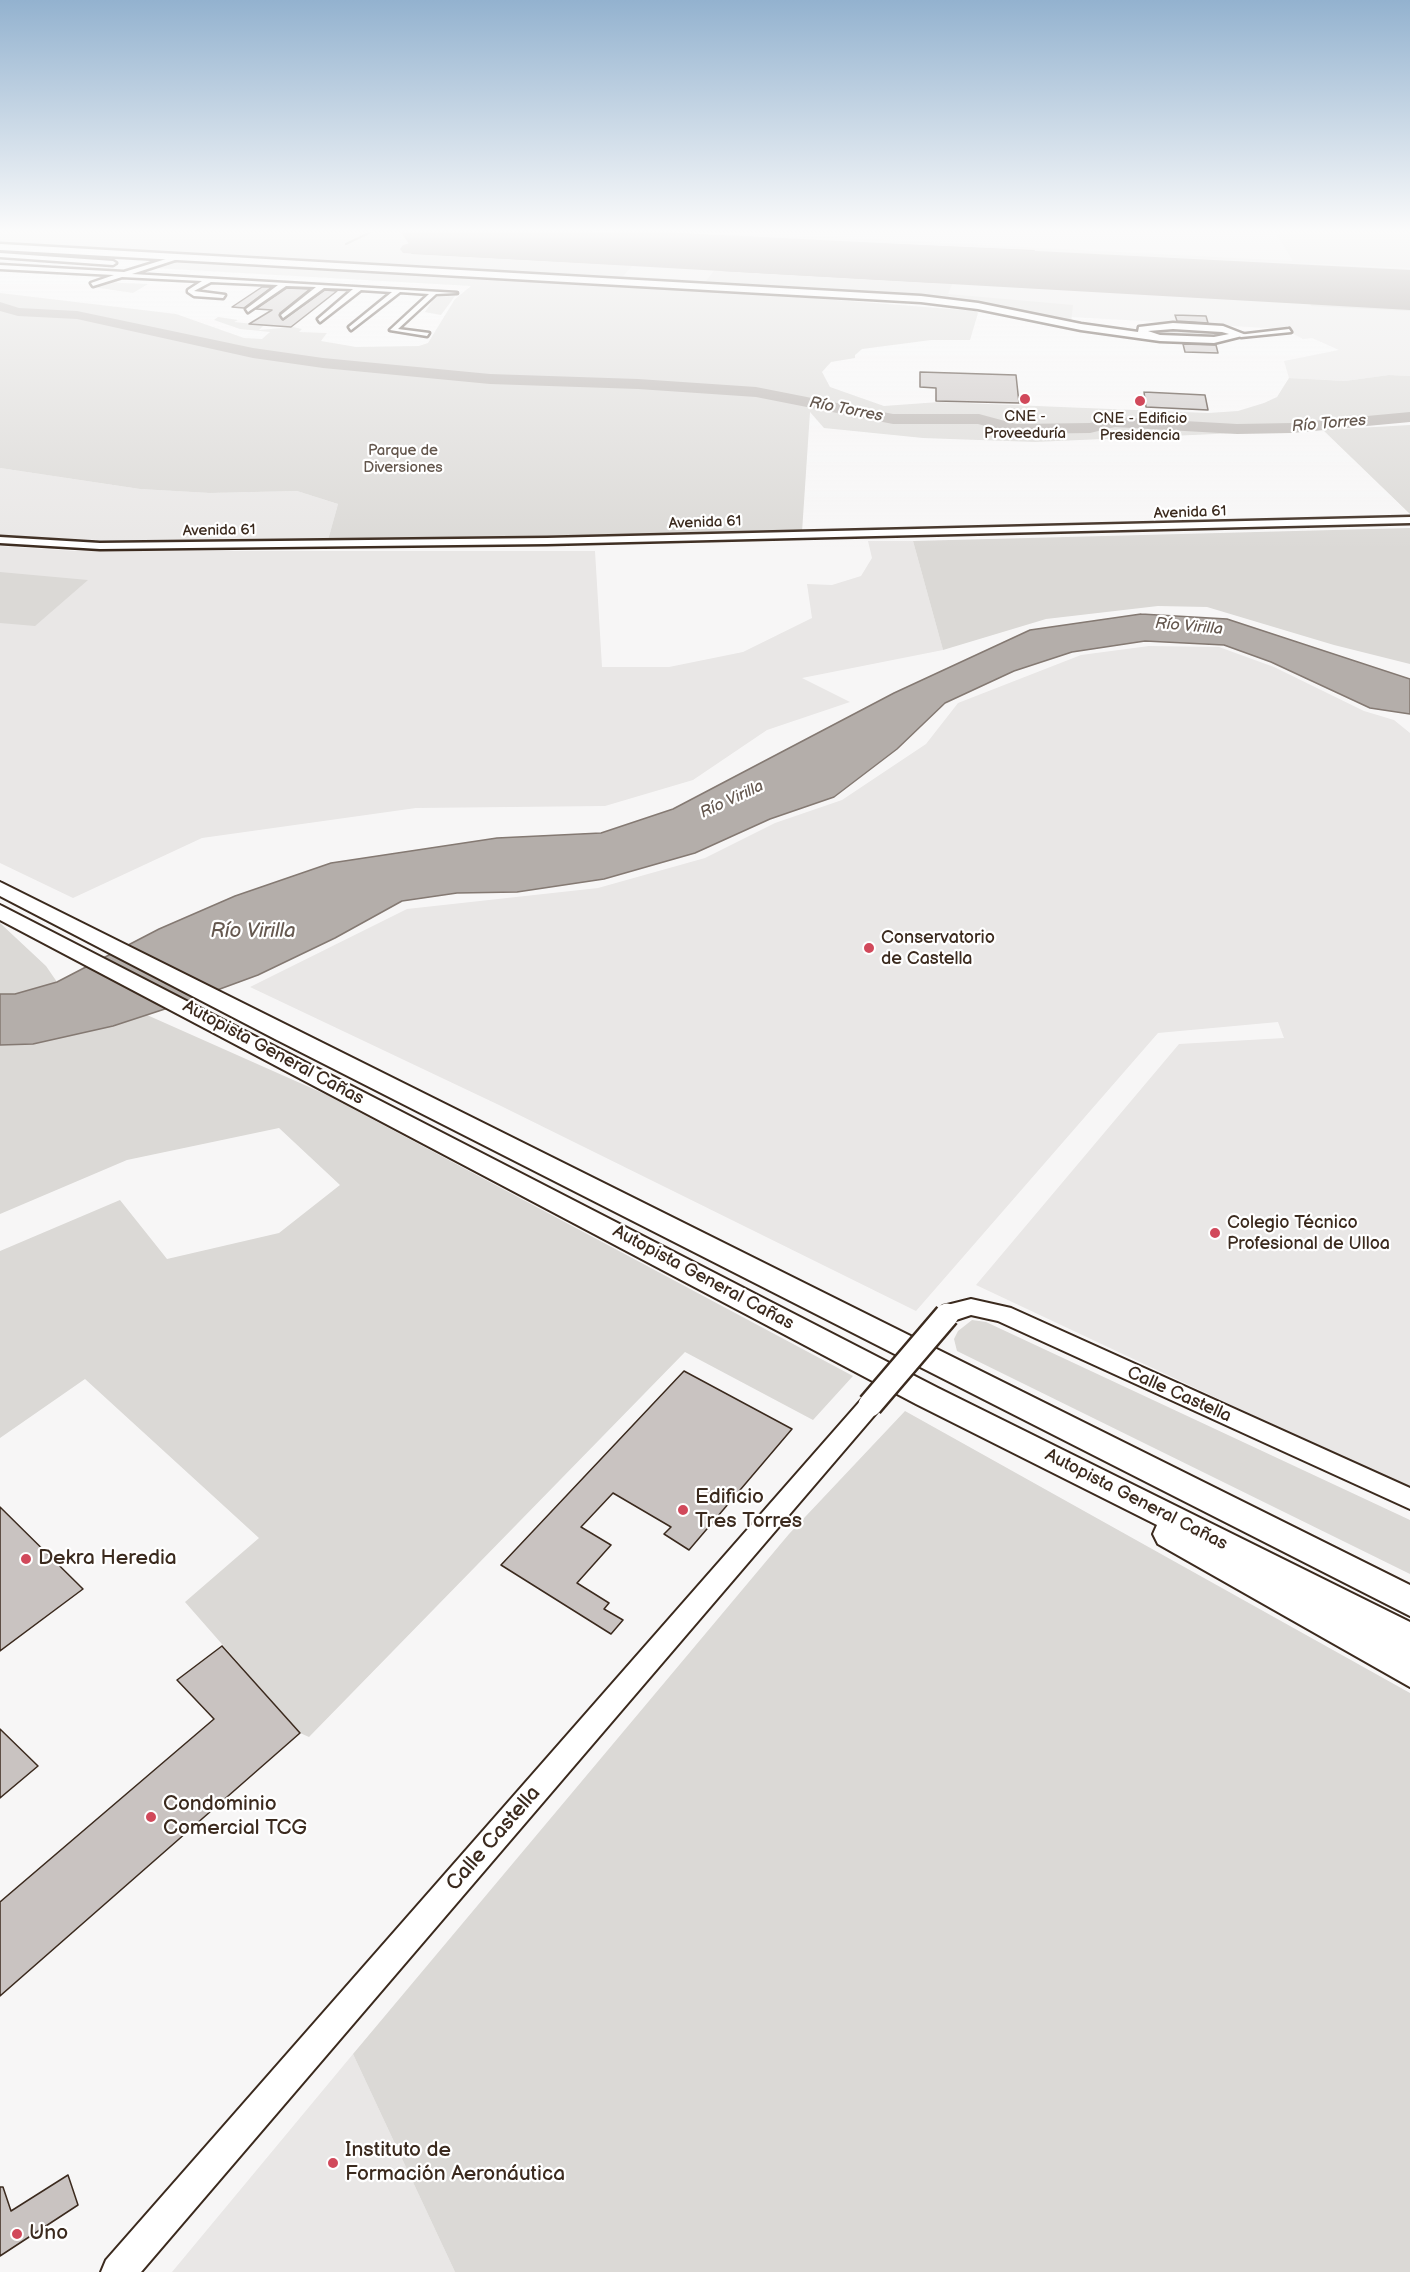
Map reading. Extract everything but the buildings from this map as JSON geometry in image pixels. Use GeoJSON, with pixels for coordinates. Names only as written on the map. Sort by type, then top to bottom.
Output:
{"type":"FeatureCollection","features":[{"type":"Feature","properties":{"kind":"highway","name":"Autopista General Cañas"},"geometry":{"type":"LineString","coordinates":[[4,898],[265,1036],[927,1396],[1192,1527],[1410,1639]]}},
{"type":"Feature","properties":{"kind":"highway","name":"Autopista General Cañas"},"geometry":{"type":"LineString","coordinates":[[265,1036],[1410,1601]]}},
{"type":"Feature","properties":{"kind":"highway"},"geometry":{"type":"LineString","coordinates":[[927,1396],[1410,1671]]}},
{"type":"Feature","properties":{"kind":"main road"},"geometry":{"type":"LineString","coordinates":[[1185,338],[1199,340],[1215,338]]}},
{"type":"Feature","properties":{"kind":"street","name":"Avenida 61"},"geometry":{"type":"LineString","coordinates":[[0,540],[100,546],[547,541],[1410,520]]}},
{"type":"Feature","properties":{"kind":"street","name":"Calle Castella"},"geometry":{"type":"LineString","coordinates":[[118,2272],[951,1312],[971,1307],[1003,1314],[1410,1499]]}},
{"type":"Feature","properties":{"kind":"street"},"geometry":{"type":"LineString","coordinates":[[1303,1547],[1410,1590]]}},
{"type":"Feature","properties":{"kind":"shaded area"},"geometry":{"type":"Polygon","coordinates":[[[1312,338],[1410,338],[1410,376],[1389,375],[1345,381],[1289,378],[1284,361],[1339,350],[1312,338]]]}},
{"type":"Feature","properties":{"kind":"shaded area"},"geometry":{"type":"Polygon","coordinates":[[[0,468],[140,489],[210,493],[297,491],[338,504],[328,540],[124,541],[0,536],[0,468]]]}},
{"type":"Feature","properties":{"kind":"shaded area"},"geometry":{"type":"Polygon","coordinates":[[[868,541],[913,541],[943,650],[802,678],[850,702],[767,730],[693,780],[605,806],[416,808],[202,838],[73,898],[0,863],[0,546],[75,551],[595,551],[602,667],[669,667],[743,652],[812,618],[807,584],[832,585],[861,576],[872,558],[868,541]]]}},
{"type":"Feature","properties":{"kind":"shaded area","name":"Conservatorio de Castella"},"geometry":{"type":"Polygon","coordinates":[[[1149,646],[1219,647],[1274,667],[1364,711],[1394,720],[1410,733],[1410,1489],[976,1285],[1179,1044],[1284,1038],[1278,1022],[1158,1033],[916,1311],[499,1105],[250,987],[407,909],[598,888],[705,858],[775,823],[842,800],[926,744],[958,703],[1081,655],[1149,646]]]}},
{"type":"Feature","properties":{"kind":"shaded area","name":"Instituto de Formación Aeronáutica"},"geometry":{"type":"Polygon","coordinates":[[[353,2054],[455,2272],[172,2272],[353,2054]]]}},
{"type":"Feature","properties":{"kind":"green space","name":"Parque de Diversiones"},"geometry":{"type":"Polygon","coordinates":[[[0,338],[323,338],[321,341],[356,347],[419,346],[428,343],[431,338],[971,338],[970,340],[931,340],[862,349],[855,355],[855,358],[831,362],[822,372],[830,387],[884,406],[939,402],[1208,413],[1238,411],[1264,403],[1277,397],[1289,378],[1345,381],[1389,375],[1410,376],[1410,421],[1283,431],[1035,442],[923,438],[824,428],[810,412],[802,532],[328,540],[338,504],[297,491],[210,493],[140,489],[0,468],[0,338]]]}},
{"type":"Feature","properties":{"kind":"green space"},"geometry":{"type":"Polygon","coordinates":[[[1410,425],[1410,514],[1323,430],[1410,425]]]}},
{"type":"Feature","properties":{"kind":"green space"},"geometry":{"type":"Polygon","coordinates":[[[1410,528],[1410,664],[1334,645],[1207,607],[1158,606],[1046,619],[943,650],[913,541],[1410,528]]]}},
{"type":"Feature","properties":{"kind":"green space"},"geometry":{"type":"Polygon","coordinates":[[[0,572],[88,580],[35,626],[0,623],[0,572]]]}},
{"type":"Feature","properties":{"kind":"green space"},"geometry":{"type":"Polygon","coordinates":[[[0,923],[46,966],[57,982],[15,994],[0,994],[0,923]]]}},
{"type":"Feature","properties":{"kind":"green space"},"geometry":{"type":"Polygon","coordinates":[[[147,1015],[327,1095],[853,1376],[813,1420],[685,1352],[309,1737],[300,1733],[185,1602],[259,1538],[85,1379],[0,1438],[0,1251],[120,1200],[167,1259],[279,1233],[340,1185],[279,1128],[127,1160],[0,1214],[0,1045],[33,1044],[147,1015]]]}},
{"type":"Feature","properties":{"kind":"green space"},"geometry":{"type":"Polygon","coordinates":[[[972,1320],[986,1322],[1410,1520],[1410,1574],[957,1351],[954,1339],[958,1331],[972,1320]]]}},
{"type":"Feature","properties":{"kind":"green space"},"geometry":{"type":"Polygon","coordinates":[[[905,1411],[1410,1693],[1410,2272],[455,2272],[353,2054],[789,1534],[905,1411]]]}},
{"type":"Feature","properties":{"kind":"water","name":"Río Virilla"},"geometry":{"type":"Polygon","coordinates":[[[1141,614],[1227,619],[1410,679],[1410,714],[1370,708],[1271,662],[1224,645],[1145,641],[1072,652],[1014,671],[945,703],[897,749],[834,797],[770,819],[695,853],[604,879],[517,892],[457,893],[402,901],[335,938],[258,975],[171,1007],[113,1026],[33,1044],[0,1045],[0,994],[15,994],[57,982],[159,929],[235,896],[331,863],[497,838],[601,833],[673,809],[894,693],[1030,630],[1141,614]]]}},
{"type":"Feature","properties":{"kind":"waterway","name":"Río Torres"},"geometry":{"type":"LineString","coordinates":[[184,338],[253,353],[323,363],[490,379],[638,384],[756,392],[893,419],[979,419],[1016,429],[1090,428],[1115,422],[1237,429],[1292,428],[1410,417]]}},
{"type":"Feature","properties":{"kind":"place","name":"CNE - Proveeduría"},"geometry":{"type":"Point","coordinates":[1025,399]}},
{"type":"Feature","properties":{"kind":"place","name":"CNE - Edificio Presidencia"},"geometry":{"type":"Point","coordinates":[1140,401]}},
{"type":"Feature","properties":{"kind":"place","name":"Conservatorio de Castella"},"geometry":{"type":"Point","coordinates":[869,948]}},
{"type":"Feature","properties":{"kind":"place","name":"Colegio Técnico Profesional de Ulloa"},"geometry":{"type":"Point","coordinates":[1215,1233]}},
{"type":"Feature","properties":{"kind":"place","name":"Edificio Tres Torres"},"geometry":{"type":"Point","coordinates":[683,1510]}},
{"type":"Feature","properties":{"kind":"place","name":"Dekra Heredia"},"geometry":{"type":"Point","coordinates":[26,1559]}},
{"type":"Feature","properties":{"kind":"place","name":"Condominio Comercial TCG"},"geometry":{"type":"Point","coordinates":[151,1817]}},
{"type":"Feature","properties":{"kind":"place","name":"Instituto de Formación Aeronáutica"},"geometry":{"type":"Point","coordinates":[333,2163]}},
{"type":"Feature","properties":{"kind":"place","name":"Uno"},"geometry":{"type":"Point","coordinates":[17,2234]}}]}
